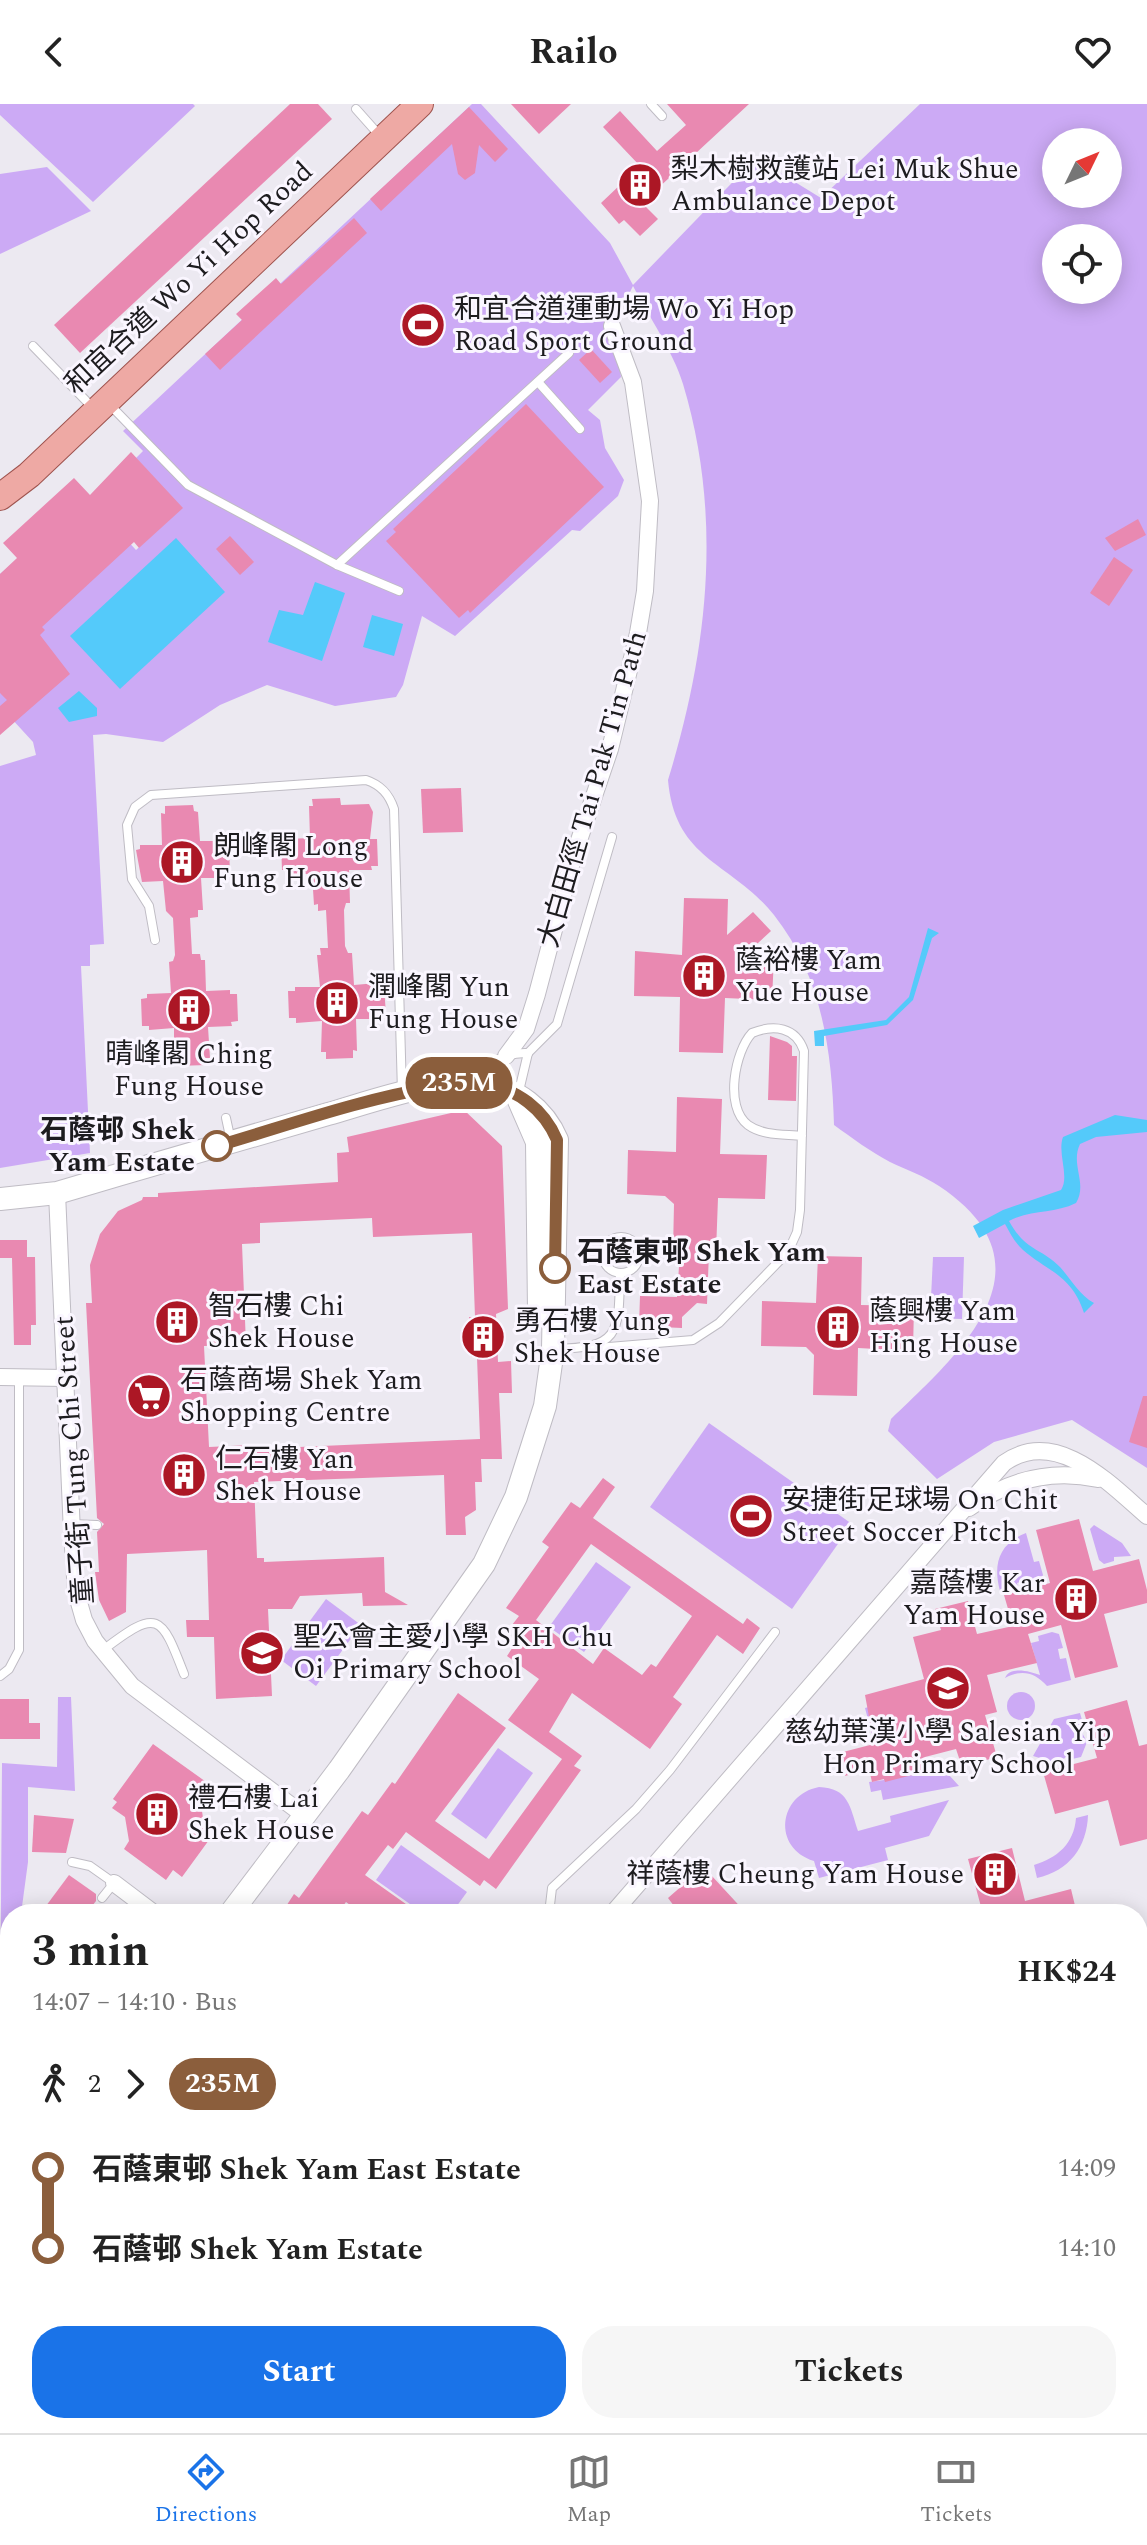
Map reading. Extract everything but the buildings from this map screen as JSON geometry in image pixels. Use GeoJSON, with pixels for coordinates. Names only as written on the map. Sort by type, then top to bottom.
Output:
{"type":"FeatureCollection","features":[{"type":"Feature","properties":{"kind":"main road","name":"和宜合道 Wo Yi Hop Road"},"geometry":{"type":"LineString","coordinates":[[0,497],[101,406],[420,104]]}},
{"type":"Feature","properties":{"kind":"street","name":"大白田徑 Tai Pak Tin Path"},"geometry":{"type":"LineString","coordinates":[[506,1056],[526,1029],[537,994],[573,858],[610,749],[645,591],[650,501],[633,382],[612,326]]}},
{"type":"Feature","properties":{"kind":"street"},"geometry":{"type":"LineString","coordinates":[[0,1199],[57,1193],[402,1093],[469,1082],[484,1083],[517,1096],[542,1113],[557,1140],[553,1349],[545,1406],[516,1497],[484,1564],[305,1816],[238,1904]]}},
{"type":"Feature","properties":{"kind":"street"},"geometry":{"type":"LineString","coordinates":[[517,1096],[537,1142],[539,1173],[539,1348],[533,1436]]}},
{"type":"Feature","properties":{"kind":"street","name":"童子街 Tung Chi Street"},"geometry":{"type":"LineString","coordinates":[[57,1193],[76,1592],[84,1620],[102,1650],[132,1686],[305,1816]]}},
{"type":"Feature","properties":{"kind":"street"},"geometry":{"type":"LineString","coordinates":[[0,1377],[66,1378]]}},
{"type":"Feature","properties":{"kind":"street"},"geometry":{"type":"LineString","coordinates":[[621,1904],[683,1837],[994,1472],[1010,1459],[1026,1454],[1062,1454],[1108,1481],[1147,1516]]}},
{"type":"Feature","properties":{"kind":"street"},"geometry":{"type":"LineString","coordinates":[[955,1518],[983,1498],[1029,1479],[1066,1475],[1108,1481]]}},
{"type":"Feature","properties":{"kind":"street"},"geometry":{"type":"LineString","coordinates":[[114,1883],[141,1904]]}},
{"type":"Feature","properties":{"kind":"lane"},"geometry":{"type":"LineString","coordinates":[[651,104],[662,116]]}},
{"type":"Feature","properties":{"kind":"lane"},"geometry":{"type":"LineString","coordinates":[[356,109],[383,139]]}},
{"type":"Feature","properties":{"kind":"lane"},"geometry":{"type":"LineString","coordinates":[[33,346],[188,485],[337,565],[399,591]]}},
{"type":"Feature","properties":{"kind":"lane"},"geometry":{"type":"LineString","coordinates":[[337,565],[569,353]]}},
{"type":"Feature","properties":{"kind":"lane"},"geometry":{"type":"LineString","coordinates":[[538,382],[580,429]]}},
{"type":"Feature","properties":{"kind":"lane"},"geometry":{"type":"LineString","coordinates":[[155,940],[149,906],[132,879],[127,825],[142,800],[151,795],[366,780],[374,783],[391,799],[394,809],[402,1093]]}},
{"type":"Feature","properties":{"kind":"lane"},"geometry":{"type":"LineString","coordinates":[[517,1096],[528,1053],[557,1024],[612,837]]}},
{"type":"Feature","properties":{"kind":"lane"},"geometry":{"type":"LineString","coordinates":[[553,1349],[693,1340],[719,1323],[788,1252],[797,1232],[800,1210],[802,1136],[804,1051],[801,1041],[775,1027],[752,1033],[738,1055],[736,1102],[740,1116],[762,1132],[802,1136]]}},
{"type":"Feature","properties":{"kind":"lane","name":"大白田徑 Tai Pak Tin Path"},"geometry":{"type":"LineString","coordinates":[[469,1082],[488,1064],[506,1056],[528,1053]]}},
{"type":"Feature","properties":{"kind":"lane"},"geometry":{"type":"LineString","coordinates":[[226,1118],[231,1142]]}},
{"type":"Feature","properties":{"kind":"lane"},"geometry":{"type":"LineString","coordinates":[[621,1237],[634,1243],[639,1256],[634,1269],[620,1274],[607,1268],[602,1255],[608,1242],[621,1237]]}},
{"type":"Feature","properties":{"kind":"lane"},"geometry":{"type":"LineString","coordinates":[[597,1348],[613,1333],[619,1314],[620,1274]]}},
{"type":"Feature","properties":{"kind":"lane"},"geometry":{"type":"LineString","coordinates":[[0,1676],[9,1669],[19,1650],[19,1377]]}},
{"type":"Feature","properties":{"kind":"lane"},"geometry":{"type":"LineString","coordinates":[[72,1524],[97,1525]]}},
{"type":"Feature","properties":{"kind":"lane"},"geometry":{"type":"LineString","coordinates":[[102,1650],[129,1630],[151,1621],[160,1623],[167,1630],[184,1674]]}},
{"type":"Feature","properties":{"kind":"lane"},"geometry":{"type":"LineString","coordinates":[[550,1904],[552,1888],[636,1809],[670,1770],[775,1632]]}},
{"type":"Feature","properties":{"kind":"lane"},"geometry":{"type":"LineString","coordinates":[[72,1862],[90,1866],[114,1883],[102,1898]]}},
{"type":"Feature","properties":{"kind":"shaded area"},"geometry":{"type":"Polygon","coordinates":[[[0,104],[195,106],[93,202],[0,115],[0,104]]]}},
{"type":"Feature","properties":{"kind":"shaded area"},"geometry":{"type":"Polygon","coordinates":[[[472,104],[481,104],[610,243],[633,285],[756,158],[821,198],[920,104],[1147,104],[1147,1468],[1072,1420],[994,1442],[937,1479],[888,1431],[891,1419],[945,1366],[969,1337],[986,1307],[995,1277],[992,1247],[974,1216],[939,1186],[883,1158],[834,1125],[827,1043],[814,989],[803,963],[774,915],[758,897],[694,844],[682,828],[673,807],[668,780],[693,682],[706,583],[703,484],[695,434],[679,372],[633,286],[614,324],[621,377],[588,410],[600,420],[605,448],[624,480],[618,496],[580,531],[572,530],[455,636],[422,616],[403,685],[396,697],[335,706],[267,685],[220,705],[163,742],[93,735],[104,944],[90,945],[90,966],[81,966],[90,1153],[0,1168],[0,766],[36,755],[33,742],[0,706],[0,574],[88,498],[136,550],[182,508],[136,458],[143,451],[123,431],[472,104]]]}},
{"type":"Feature","properties":{"kind":"shaded area"},"geometry":{"type":"Polygon","coordinates":[[[47,167],[91,211],[0,254],[0,174],[47,167]]]}},
{"type":"Feature","properties":{"kind":"shaded area"},"geometry":{"type":"Polygon","coordinates":[[[933,1257],[964,1257],[962,1319],[930,1318],[933,1257]]]}},
{"type":"Feature","properties":{"kind":"shaded area","name":"安捷街足球場 On Chit Street Soccer Pitch"},"geometry":{"type":"Polygon","coordinates":[[[709,1423],[852,1524],[792,1609],[650,1507],[709,1423]]]}},
{"type":"Feature","properties":{"kind":"shaded area"},"geometry":{"type":"Polygon","coordinates":[[[1094,1525],[1122,1543],[1131,1556],[1114,1557],[1114,1561],[1104,1564],[1099,1560],[1090,1529],[1094,1525]]]}},
{"type":"Feature","properties":{"kind":"shaded area"},"geometry":{"type":"Polygon","coordinates":[[[1026,1533],[1034,1562],[1039,1561],[1043,1575],[1040,1581],[1026,1585],[1024,1581],[1017,1583],[1018,1587],[1000,1591],[997,1573],[1000,1556],[1009,1543],[1026,1533]]]}},
{"type":"Feature","properties":{"kind":"shaded area"},"geometry":{"type":"Polygon","coordinates":[[[596,1562],[631,1587],[584,1652],[549,1627],[596,1562]]]}},
{"type":"Feature","properties":{"kind":"shaded area"},"geometry":{"type":"Polygon","coordinates":[[[326,1599],[361,1625],[316,1686],[281,1660],[326,1599]]]}},
{"type":"Feature","properties":{"kind":"shaded area"},"geometry":{"type":"Polygon","coordinates":[[[1052,1632],[1059,1634],[1063,1648],[1058,1649],[1060,1659],[1066,1658],[1071,1680],[1047,1686],[1028,1673],[1005,1678],[1015,1671],[1025,1671],[1040,1675],[1031,1643],[1039,1641],[1038,1636],[1052,1632]]]}},
{"type":"Feature","properties":{"kind":"shaded area"},"geometry":{"type":"Polygon","coordinates":[[[1021,1692],[1031,1696],[1035,1706],[1031,1716],[1021,1720],[1011,1716],[1007,1706],[1011,1696],[1021,1692]]]}},
{"type":"Feature","properties":{"kind":"shaded area"},"geometry":{"type":"Polygon","coordinates":[[[909,1696],[928,1769],[939,1764],[959,1786],[883,1800],[881,1790],[871,1792],[869,1782],[884,1780],[865,1708],[909,1696]]]}},
{"type":"Feature","properties":{"kind":"shaded area"},"geometry":{"type":"Polygon","coordinates":[[[58,1697],[71,1697],[75,1791],[28,1787],[28,1862],[22,1904],[1,1904],[2,1763],[57,1767],[58,1697]]]}},
{"type":"Feature","properties":{"kind":"shaded area"},"geometry":{"type":"Polygon","coordinates":[[[1080,1713],[1084,1727],[1080,1729],[1087,1742],[1081,1757],[1072,1759],[1070,1755],[1056,1763],[1033,1756],[1054,1719],[1080,1713]]]}},
{"type":"Feature","properties":{"kind":"shaded area"},"geometry":{"type":"Polygon","coordinates":[[[498,1748],[533,1773],[486,1839],[451,1814],[498,1748]]]}},
{"type":"Feature","properties":{"kind":"shaded area"},"geometry":{"type":"Polygon","coordinates":[[[819,1787],[837,1791],[847,1800],[858,1831],[891,1822],[890,1816],[949,1800],[929,1836],[885,1848],[888,1860],[819,1878],[814,1861],[791,1845],[785,1822],[795,1800],[819,1787]]]}},
{"type":"Feature","properties":{"kind":"shaded area"},"geometry":{"type":"Polygon","coordinates":[[[1088,1815],[1084,1837],[1074,1856],[1058,1870],[1037,1878],[1034,1865],[1063,1849],[1072,1835],[1076,1818],[1088,1815]]]}},
{"type":"Feature","properties":{"kind":"shaded area"},"geometry":{"type":"Polygon","coordinates":[[[401,1845],[467,1892],[458,1904],[410,1904],[376,1880],[401,1845]]]}},
{"type":"Feature","properties":{"kind":"water"},"geometry":{"type":"Polygon","coordinates":[[[176,538],[225,592],[120,689],[70,636],[176,538]]]}},
{"type":"Feature","properties":{"kind":"water"},"geometry":{"type":"Polygon","coordinates":[[[315,582],[345,593],[322,661],[268,642],[279,610],[303,615],[315,582]]]}},
{"type":"Feature","properties":{"kind":"water"},"geometry":{"type":"Polygon","coordinates":[[[372,615],[403,624],[394,656],[363,647],[372,615]]]}},
{"type":"Feature","properties":{"kind":"water"},"geometry":{"type":"Polygon","coordinates":[[[79,691],[97,708],[97,716],[69,722],[58,708],[79,691]]]}},
{"type":"Feature","properties":{"kind":"water"},"geometry":{"type":"Polygon","coordinates":[[[928,928],[939,933],[932,938],[913,1000],[887,1025],[824,1036],[824,1046],[815,1046],[814,1031],[886,1020],[909,997],[928,928]]]}},
{"type":"Feature","properties":{"kind":"water"},"geometry":{"type":"Polygon","coordinates":[[[1115,1115],[1147,1120],[1147,1132],[1096,1137],[1080,1144],[1077,1159],[1080,1188],[1076,1203],[1009,1221],[1027,1244],[1060,1267],[1094,1303],[1084,1313],[1066,1282],[1023,1250],[1005,1224],[979,1238],[973,1226],[1003,1210],[1061,1190],[1064,1178],[1063,1137],[1115,1115]]]}},
{"type":"Feature","properties":{"kind":"bus line","name":"235M"},"geometry":{"type":"LineString","coordinates":[[217,1146],[402,1093],[469,1082],[499,1088],[535,1105],[549,1122],[557,1140],[559,1175],[555,1268]]}},
{"type":"Feature","properties":{"kind":"place","name":"梨木樹救護站 Lei Muk Shue Ambulance Depot"},"geometry":{"type":"Point","coordinates":[640,185]}},
{"type":"Feature","properties":{"kind":"place","name":"和宜合道運動場 Wo Yi Hop Road Sport Ground"},"geometry":{"type":"Point","coordinates":[423,325]}},
{"type":"Feature","properties":{"kind":"place","name":"朗峰閣 Long Fung House"},"geometry":{"type":"Point","coordinates":[182,862]}},
{"type":"Feature","properties":{"kind":"place","name":"蔭裕樓 Yam Yue House"},"geometry":{"type":"Point","coordinates":[704,976]}},
{"type":"Feature","properties":{"kind":"place","name":"潤峰閣 Yun Fung House"},"geometry":{"type":"Point","coordinates":[337,1003]}},
{"type":"Feature","properties":{"kind":"place","name":"晴峰閣 Ching Fung House"},"geometry":{"type":"Point","coordinates":[189,1010]}},
{"type":"Feature","properties":{"kind":"place","name":"石蔭邨 Shek Yam Estate"},"geometry":{"type":"Point","coordinates":[217,1146]}},
{"type":"Feature","properties":{"kind":"place","name":"石蔭東邨 Shek Yam East Estate"},"geometry":{"type":"Point","coordinates":[555,1268]}},
{"type":"Feature","properties":{"kind":"place","name":"智石樓 Chi Shek House"},"geometry":{"type":"Point","coordinates":[177,1322]}},
{"type":"Feature","properties":{"kind":"place","name":"蔭興樓 Yam Hing House"},"geometry":{"type":"Point","coordinates":[838,1327]}},
{"type":"Feature","properties":{"kind":"place","name":"勇石樓 Yung Shek House"},"geometry":{"type":"Point","coordinates":[483,1337]}},
{"type":"Feature","properties":{"kind":"place","name":"石蔭商場 Shek Yam Shopping Centre"},"geometry":{"type":"Point","coordinates":[149,1396]}},
{"type":"Feature","properties":{"kind":"place","name":"仁石樓 Yan Shek House"},"geometry":{"type":"Point","coordinates":[184,1475]}},
{"type":"Feature","properties":{"kind":"place","name":"安捷街足球場 On Chit Street Soccer Pitch"},"geometry":{"type":"Point","coordinates":[751,1516]}},
{"type":"Feature","properties":{"kind":"place","name":"嘉蔭樓 Kar Yam House"},"geometry":{"type":"Point","coordinates":[1076,1599]}},
{"type":"Feature","properties":{"kind":"place","name":"聖公會主愛小學 SKH Chu Oi Primary School"},"geometry":{"type":"Point","coordinates":[262,1653]}},
{"type":"Feature","properties":{"kind":"place","name":"慈幼葉漢小學 Salesian Yip Hon Primary School"},"geometry":{"type":"Point","coordinates":[948,1688]}},
{"type":"Feature","properties":{"kind":"place","name":"禮石樓 Lai Shek House"},"geometry":{"type":"Point","coordinates":[157,1814]}},
{"type":"Feature","properties":{"kind":"place","name":"祥蔭樓 Cheung Yam House"},"geometry":{"type":"Point","coordinates":[995,1874]}}]}
